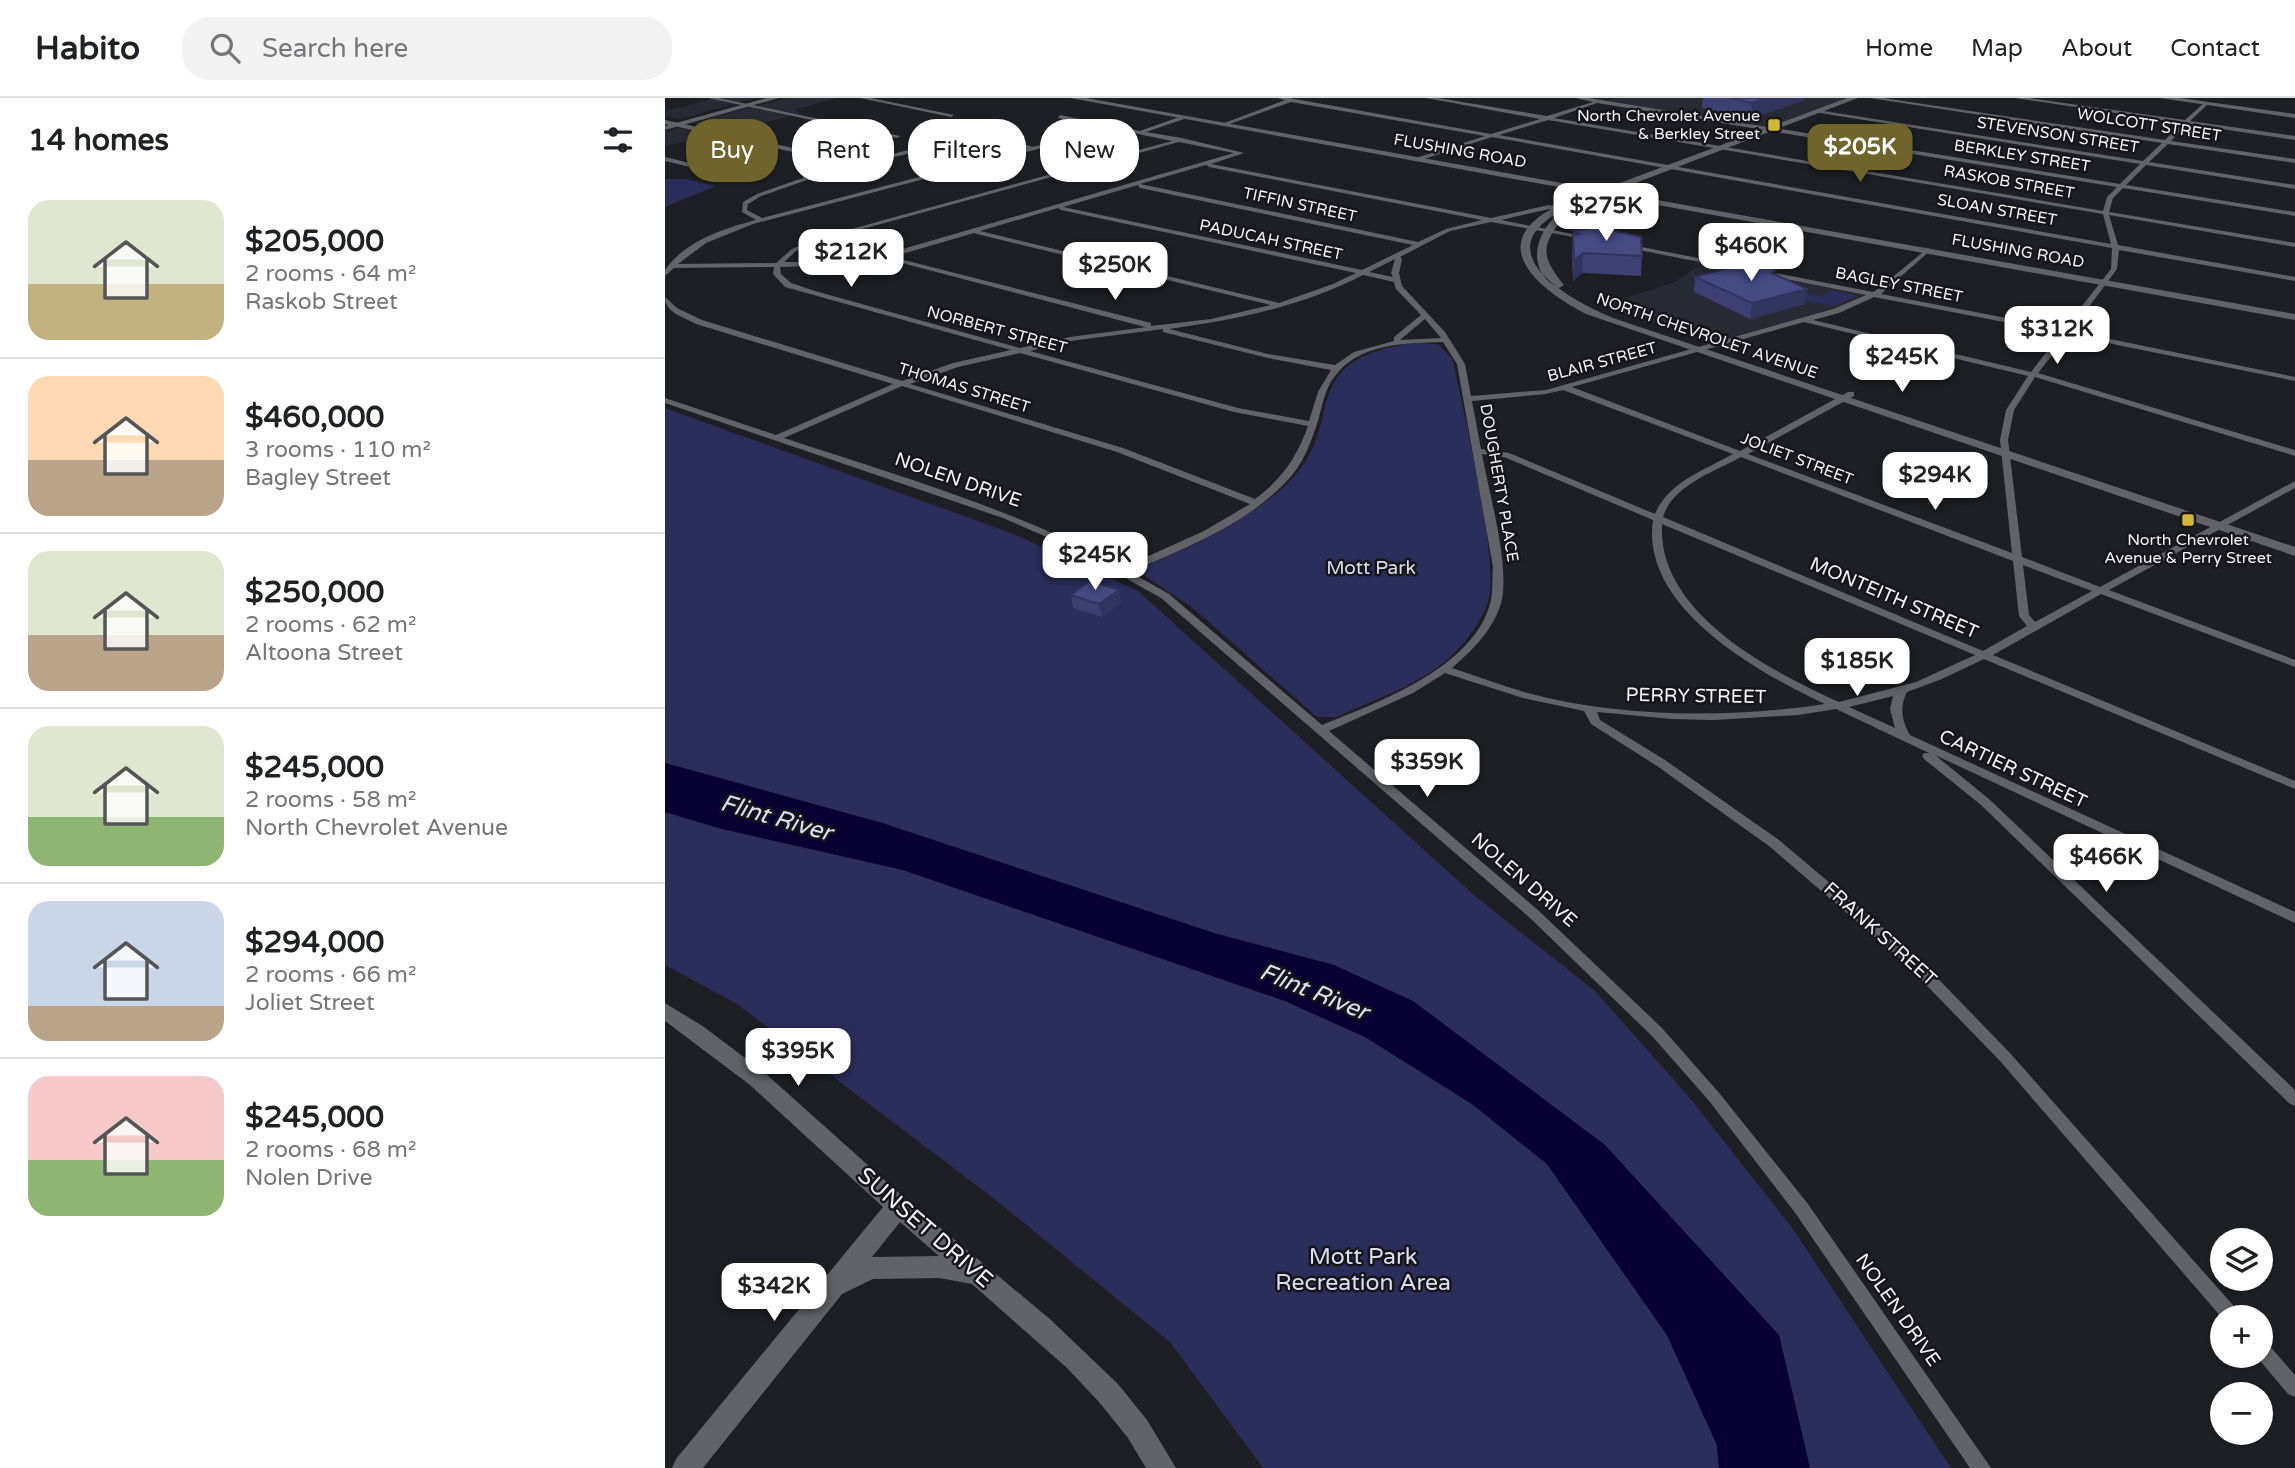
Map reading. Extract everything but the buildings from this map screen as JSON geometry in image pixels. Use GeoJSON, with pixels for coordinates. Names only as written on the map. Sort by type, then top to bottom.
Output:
{"type":"FeatureCollection","features":[{"type":"Feature","properties":{"kind":"street"},"geometry":{"type":"LineString","coordinates":[[711,98],[897,136]]}},
{"type":"Feature","properties":{"kind":"street"},"geometry":{"type":"LineString","coordinates":[[665,128],[775,98]]}},
{"type":"Feature","properties":{"kind":"street"},"geometry":{"type":"LineString","coordinates":[[863,98],[951,116]]}},
{"type":"Feature","properties":{"kind":"street","name":"FLUSHING ROAD"},"geometry":{"type":"LineString","coordinates":[[1074,98],[2295,317]]}},
{"type":"Feature","properties":{"kind":"street","name":"SLOAN STREET"},"geometry":{"type":"LineString","coordinates":[[1280,98],[2295,279]]}},
{"type":"Feature","properties":{"kind":"street","name":"RASKOB STREET"},"geometry":{"type":"LineString","coordinates":[[1429,98],[2295,245]]}},
{"type":"Feature","properties":{"kind":"street","name":"BERKLEY STREET"},"geometry":{"type":"LineString","coordinates":[[1579,98],[2295,215]]}},
{"type":"Feature","properties":{"kind":"street"},"geometry":{"type":"LineString","coordinates":[[1418,159],[1610,98]]}},
{"type":"Feature","properties":{"kind":"street"},"geometry":{"type":"LineString","coordinates":[[1540,229],[1567,209],[1854,98]]}},
{"type":"Feature","properties":{"kind":"street"},"geometry":{"type":"LineString","coordinates":[[1821,112],[1865,98]]}},
{"type":"Feature","properties":{"kind":"street","name":"WOLCOTT STREET"},"geometry":{"type":"LineString","coordinates":[[1873,98],[2295,161]]}},
{"type":"Feature","properties":{"kind":"street"},"geometry":{"type":"LineString","coordinates":[[2018,98],[2295,138]]}},
{"type":"Feature","properties":{"kind":"street"},"geometry":{"type":"LineString","coordinates":[[2164,98],[2295,116]]}},
{"type":"Feature","properties":{"kind":"street"},"geometry":{"type":"LineString","coordinates":[[1223,125],[1295,99]]}},
{"type":"Feature","properties":{"kind":"street"},"geometry":{"type":"LineString","coordinates":[[2034,627],[2024,616],[2005,450],[2010,410],[2032,375],[2116,263],[2116,246],[2105,212],[2108,200],[2205,104]]}},
{"type":"Feature","properties":{"kind":"street","name":"STEVENSON STREET"},"geometry":{"type":"LineString","coordinates":[[1821,112],[2295,187]]}},
{"type":"Feature","properties":{"kind":"street"},"geometry":{"type":"LineString","coordinates":[[1060,117],[1071,119]]}},
{"type":"Feature","properties":{"kind":"street"},"geometry":{"type":"LineString","coordinates":[[1142,132],[1182,118]]}},
{"type":"Feature","properties":{"kind":"street"},"geometry":{"type":"LineString","coordinates":[[665,122],[792,150]]}},
{"type":"Feature","properties":{"kind":"street"},"geometry":{"type":"LineString","coordinates":[[671,267],[831,263],[884,256],[1209,165],[1241,153],[1139,131]]}},
{"type":"Feature","properties":{"kind":"street"},"geometry":{"type":"LineString","coordinates":[[761,219],[742,209],[746,201],[759,194],[830,171],[984,134],[1034,149]]}},
{"type":"Feature","properties":{"kind":"street"},"geometry":{"type":"LineString","coordinates":[[777,265],[794,250],[825,237],[1182,140]]}},
{"type":"Feature","properties":{"kind":"street"},"geometry":{"type":"LineString","coordinates":[[665,274],[704,242],[761,219],[1040,147]]}},
{"type":"Feature","properties":{"kind":"street"},"geometry":{"type":"LineString","coordinates":[[665,159],[686,164]]}},
{"type":"Feature","properties":{"kind":"street"},"geometry":{"type":"LineString","coordinates":[[1209,165],[1596,240]]}},
{"type":"Feature","properties":{"kind":"street","name":"TIFFIN STREET"},"geometry":{"type":"LineString","coordinates":[[1136,185],[1417,244]]}},
{"type":"Feature","properties":{"kind":"street","name":"PADUCAH STREET"},"geometry":{"type":"LineString","coordinates":[[1059,208],[1395,280]]}},
{"type":"Feature","properties":{"kind":"street"},"geometry":{"type":"LineString","coordinates":[[776,438],[901,383],[1017,350],[1089,336],[1226,318],[1280,306],[1324,291],[1448,230],[1488,219],[1567,209]]}},
{"type":"Feature","properties":{"kind":"street","name":"NORTH CHEVROLET AVENUE"},"geometry":{"type":"LineString","coordinates":[[1540,229],[1541,260],[1563,293],[1703,348],[1846,397],[2224,523],[2295,542]]}},
{"type":"Feature","properties":{"kind":"street"},"geometry":{"type":"LineString","coordinates":[[975,232],[1280,306]]}},
{"type":"Feature","properties":{"kind":"street","name":"BAGLEY STREET"},"geometry":{"type":"LineString","coordinates":[[1621,245],[2066,331],[2295,379]]}},
{"type":"Feature","properties":{"kind":"street","name":"BLAIR STREET"},"geometry":{"type":"LineString","coordinates":[[1468,399],[1526,396],[1848,308],[1876,295],[1927,250]]}},
{"type":"Feature","properties":{"kind":"street"},"geometry":{"type":"LineString","coordinates":[[884,256],[1260,354],[1336,368]]}},
{"type":"Feature","properties":{"kind":"street"},"geometry":{"type":"LineString","coordinates":[[1394,256],[1399,259],[1395,280]]}},
{"type":"Feature","properties":{"kind":"street","name":"NORBERT STREET"},"geometry":{"type":"LineString","coordinates":[[777,265],[780,279],[797,289],[1245,412],[1313,424]]}},
{"type":"Feature","properties":{"kind":"street","name":"DOUGHERTY PLACE"},"geometry":{"type":"LineString","coordinates":[[1320,730],[1415,688],[1444,669],[1468,649],[1484,627],[1499,588],[1498,567],[1461,364],[1446,340],[1402,292],[1395,280]]}},
{"type":"Feature","properties":{"kind":"street","name":"THOMAS STREET"},"geometry":{"type":"LineString","coordinates":[[665,299],[677,312],[699,322],[1134,454],[1257,503]]}},
{"type":"Feature","properties":{"kind":"street"},"geometry":{"type":"LineString","coordinates":[[1122,572],[1215,529],[1257,503],[1298,461],[1313,424],[1324,385],[1336,368],[1361,353],[1411,331],[1424,316]]}},
{"type":"Feature","properties":{"kind":"street"},"geometry":{"type":"LineString","coordinates":[[1804,320],[2032,375],[2295,453]]}},
{"type":"Feature","properties":{"kind":"street"},"geometry":{"type":"LineString","coordinates":[[1390,342],[1446,340]]}},
{"type":"Feature","properties":{"kind":"street","name":"JOLIET STREET"},"geometry":{"type":"LineString","coordinates":[[1563,387],[2295,664]]}},
{"type":"Feature","properties":{"kind":"street"},"geometry":{"type":"LineString","coordinates":[[1658,519],[1664,502],[1677,490],[1846,397]]}},
{"type":"Feature","properties":{"kind":"street","name":"NOLEN DRIVE"},"geometry":{"type":"LineString","coordinates":[[665,400],[1006,516],[1063,541],[1165,596],[1561,939],[1627,1000],[1688,1065],[1835,1254],[1981,1468]]}},
{"type":"Feature","properties":{"kind":"street","name":"MONTEITH STREET"},"geometry":{"type":"LineString","coordinates":[[1477,451],[1503,454],[2295,785]]}},
{"type":"Feature","properties":{"kind":"street","name":"PERRY STREET"},"geometry":{"type":"LineString","coordinates":[[1590,708],[1654,715],[1731,717],[1836,706],[1902,690],[1939,677],[1984,655],[2295,484]]}},
{"type":"Feature","properties":{"kind":"street","name":"CARTIER STREET"},"geometry":{"type":"LineString","coordinates":[[1658,519],[1657,544],[1663,565],[1677,590],[1694,612],[1748,659],[1836,706],[2295,918]]}},
{"type":"Feature","properties":{"kind":"street","name":"NORTH CHEVROLET AVENUE"},"geometry":{"type":"LineString","coordinates":[[2224,523],[2295,552]]}},
{"type":"Feature","properties":{"kind":"street"},"geometry":{"type":"LineString","coordinates":[[1444,669],[1527,696],[1590,708]]}},
{"type":"Feature","properties":{"kind":"street"},"geometry":{"type":"LineString","coordinates":[[1902,690],[1897,700],[1897,717],[1908,740],[1975,793],[2295,1100]]}},
{"type":"Feature","properties":{"kind":"street","name":"FRANK STREET"},"geometry":{"type":"LineString","coordinates":[[1590,708],[1595,722],[1661,763],[1774,843],[1909,958],[2005,1057],[2222,1305]]}},
{"type":"Feature","properties":{"kind":"street","name":"SUNSET DRIVE"},"geometry":{"type":"LineString","coordinates":[[665,1011],[710,1039],[898,1207],[1076,1359],[1132,1423],[1162,1468]]}},
{"type":"Feature","properties":{"kind":"street"},"geometry":{"type":"LineString","coordinates":[[686,1468],[898,1207]]}},
{"type":"Feature","properties":{"kind":"street"},"geometry":{"type":"LineString","coordinates":[[834,1288],[870,1268],[939,1267],[976,1275]]}},
{"type":"Feature","properties":{"kind":"street"},"geometry":{"type":"LineString","coordinates":[[2273,1363],[2295,1388]]}},
{"type":"Feature","properties":{"kind":"shaded area"},"geometry":{"type":"Polygon","coordinates":[[[716,98],[757,98],[679,119],[665,116],[665,111],[716,98]]]}},
{"type":"Feature","properties":{"kind":"shaded area"},"geometry":{"type":"Polygon","coordinates":[[[787,98],[836,98],[795,110],[802,113],[778,119],[708,119],[787,98]]]}},
{"type":"Feature","properties":{"kind":"shaded area"},"geometry":{"type":"Polygon","coordinates":[[[1616,98],[1848,98],[1769,127],[1608,101],[1616,98]]]}},
{"type":"Feature","properties":{"kind":"shaded area"},"geometry":{"type":"Polygon","coordinates":[[[679,128],[686,129],[686,141],[665,146],[665,132],[679,128]]]}},
{"type":"Feature","properties":{"kind":"shaded area"},"geometry":{"type":"Polygon","coordinates":[[[1696,261],[1864,295],[1830,310],[1711,343],[1601,306],[1675,282],[1698,266],[1692,264],[1696,261]]]}},
{"type":"Feature","properties":{"kind":"green space"},"geometry":{"type":"Polygon","coordinates":[[[665,179],[686,179],[686,182],[716,186],[665,207],[665,179]]]}},
{"type":"Feature","properties":{"kind":"green space"},"geometry":{"type":"Polygon","coordinates":[[[1832,290],[1858,296],[1834,306],[1804,301],[1805,292],[1821,296],[1832,290]]]}},
{"type":"Feature","properties":{"kind":"green space","name":"Mott Park"},"geometry":{"type":"Polygon","coordinates":[[[1419,342],[1439,345],[1453,360],[1485,522],[1491,583],[1488,602],[1467,639],[1438,667],[1395,691],[1336,717],[1317,717],[1194,609],[1139,572],[1229,526],[1286,485],[1306,462],[1328,397],[1337,379],[1352,363],[1378,351],[1419,342]]]}},
{"type":"Feature","properties":{"kind":"green space"},"geometry":{"type":"Polygon","coordinates":[[[665,408],[1011,533],[1138,591],[1475,896],[1595,991],[1689,1097],[1793,1229],[1951,1468],[1810,1468],[1779,1335],[1334,965],[1214,933],[882,823],[665,763],[665,408]]]}},
{"type":"Feature","properties":{"kind":"green space","name":"Mott Park Recreation Area"},"geometry":{"type":"Polygon","coordinates":[[[665,812],[722,829],[903,870],[1285,1001],[1365,1037],[1472,1104],[1547,1164],[1667,1335],[1717,1445],[1719,1468],[1263,1468],[1170,1342],[992,1197],[737,1004],[665,965],[665,812]]]}},
{"type":"Feature","properties":{"kind":"water","name":"Flint River"},"geometry":{"type":"Polygon","coordinates":[[[665,763],[882,823],[1214,933],[1334,965],[1413,1001],[1605,1145],[1779,1335],[1810,1468],[1719,1468],[1717,1445],[1667,1335],[1547,1164],[1472,1104],[1365,1037],[1285,1001],[903,870],[722,829],[665,812],[665,763]]]}},
{"type":"Feature","properties":{"kind":"place","name":"North Chevrolet Avenue & Berkley Street"},"geometry":{"type":"Point","coordinates":[1774,125]}},
{"type":"Feature","properties":{"kind":"place","name":"North Chevrolet Avenue & Perry Street"},"geometry":{"type":"Point","coordinates":[2188,520]}}]}
